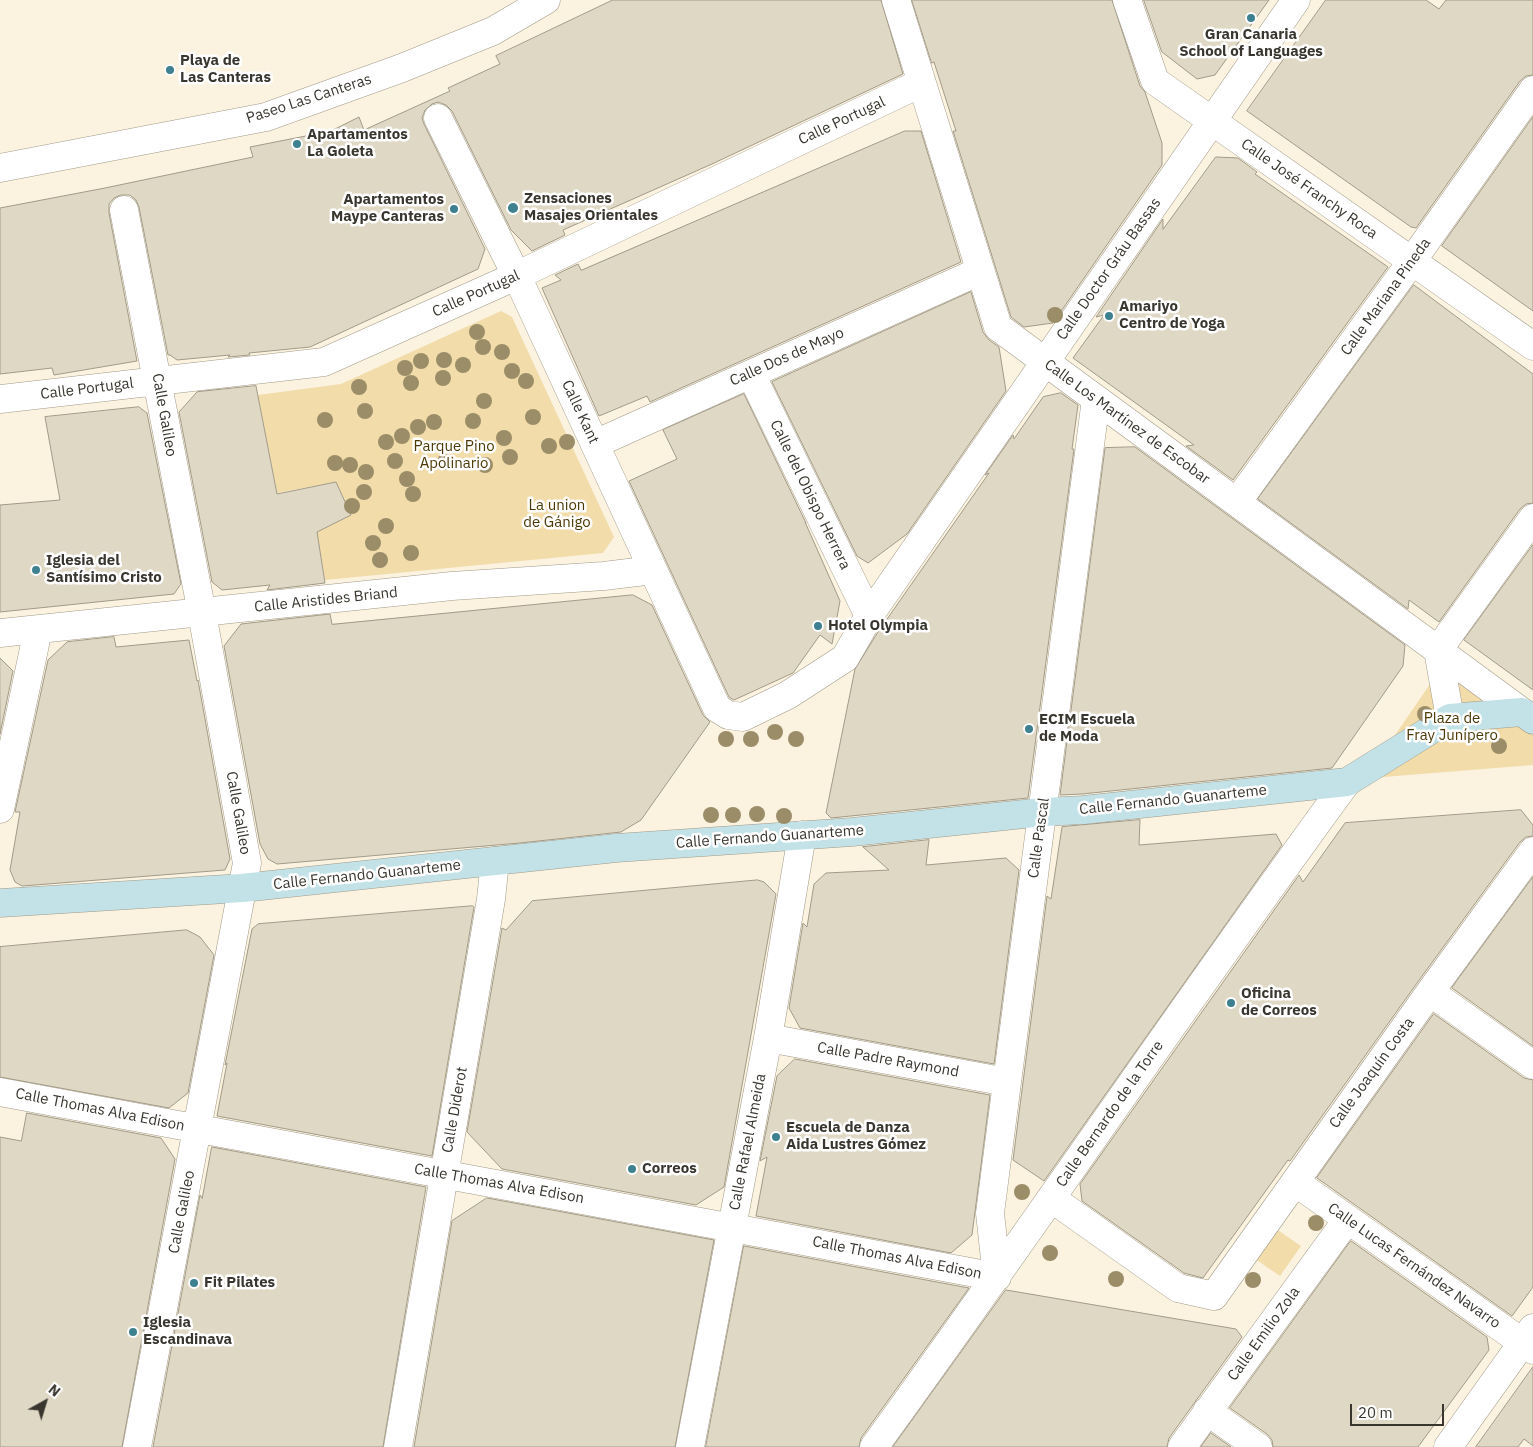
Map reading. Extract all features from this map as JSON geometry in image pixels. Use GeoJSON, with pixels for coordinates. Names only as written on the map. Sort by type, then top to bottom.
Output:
{"type":"FeatureCollection","features":[{"type":"Feature","properties":{"kind":"street","name":"Paseo Las Canteras"},"geometry":{"type":"LineString","coordinates":[[0,168],[266,116],[402,68],[493,31],[546,0]]}},
{"type":"Feature","properties":{"kind":"street","name":"Calle Los Martínez de Escobar"},"geometry":{"type":"LineString","coordinates":[[896,0],[920,83],[998,327],[1528,716]]}},
{"type":"Feature","properties":{"kind":"street","name":"Calle José Franchy Roca"},"geometry":{"type":"LineString","coordinates":[[1128,0],[1155,80],[1533,346]]}},
{"type":"Feature","properties":{"kind":"street","name":"Calle Doctor Gráu Bassas"},"geometry":{"type":"LineString","coordinates":[[717,708],[728,715],[743,717],[788,695],[845,658],[869,616],[1296,0]]}},
{"type":"Feature","properties":{"kind":"street","name":"Calle Portugal"},"geometry":{"type":"LineString","coordinates":[[0,399],[324,362],[516,276],[920,83]]}},
{"type":"Feature","properties":{"kind":"street","name":"Calle Mariana Pineda"},"geometry":{"type":"LineString","coordinates":[[1237,502],[1412,261],[1533,90]]}},
{"type":"Feature","properties":{"kind":"street","name":"Calle Kant"},"geometry":{"type":"LineString","coordinates":[[438,118],[516,276],[717,708]]}},
{"type":"Feature","properties":{"kind":"street","name":"Calle Galileo"},"geometry":{"type":"LineString","coordinates":[[124,210],[202,613],[247,864],[137,1447]]}},
{"type":"Feature","properties":{"kind":"street","name":"Calle Dos de Mayo"},"geometry":{"type":"LineString","coordinates":[[595,444],[980,270]]}},
{"type":"Feature","properties":{"kind":"street","name":"Calle del Obispo Herrera"},"geometry":{"type":"LineString","coordinates":[[751,374],[869,616]]}},
{"type":"Feature","properties":{"kind":"street","name":"Calle Pascal"},"geometry":{"type":"LineString","coordinates":[[997,1277],[990,1212],[1096,399]]}},
{"type":"Feature","properties":{"kind":"street"},"geometry":{"type":"LineString","coordinates":[[1450,718],[1438,650],[1533,518]]}},
{"type":"Feature","properties":{"kind":"street","name":"Calle Aristides Briand"},"geometry":{"type":"LineString","coordinates":[[0,633],[452,586],[604,576],[653,570]]}},
{"type":"Feature","properties":{"kind":"street"},"geometry":{"type":"LineString","coordinates":[[0,809],[38,630]]}},
{"type":"Feature","properties":{"kind":"street","name":"Calle Fernando Guanarteme"},"geometry":{"type":"LineString","coordinates":[[0,903],[242,888],[616,848],[852,832],[1347,782],[1450,718],[1528,716]]}},
{"type":"Feature","properties":{"kind":"street","name":"Calle Bernardo de la Torre"},"geometry":{"type":"LineString","coordinates":[[874,1447],[997,1277],[1051,1198],[1347,782]]}},
{"type":"Feature","properties":{"kind":"street","name":"Calle Rafael Almeida"},"geometry":{"type":"LineString","coordinates":[[690,1447],[768,1038],[802,835]]}},
{"type":"Feature","properties":{"kind":"street","name":"Calle Joaquín Costa"},"geometry":{"type":"LineString","coordinates":[[1051,1198],[1178,1288],[1214,1296],[1430,992],[1533,851]]}},
{"type":"Feature","properties":{"kind":"street","name":"Calle Diderot"},"geometry":{"type":"LineString","coordinates":[[398,1447],[491,899],[495,862]]}},
{"type":"Feature","properties":{"kind":"street"},"geometry":{"type":"LineString","coordinates":[[1430,992],[1533,1065]]}},
{"type":"Feature","properties":{"kind":"street","name":"Calle Padre Raymond"},"geometry":{"type":"LineString","coordinates":[[768,1038],[1007,1082]]}},
{"type":"Feature","properties":{"kind":"street","name":"Calle Thomas Alva Edison"},"geometry":{"type":"LineString","coordinates":[[0,1092],[444,1175],[472,1178],[997,1277]]}},
{"type":"Feature","properties":{"kind":"street","name":"Calle Lucas Fernández Navarro"},"geometry":{"type":"LineString","coordinates":[[1295,1182],[1347,1220],[1529,1340]]}},
{"type":"Feature","properties":{"kind":"street","name":"Calle Emilio Zola"},"geometry":{"type":"LineString","coordinates":[[1182,1447],[1347,1220]]}},
{"type":"Feature","properties":{"kind":"street"},"geometry":{"type":"LineString","coordinates":[[1448,1447],[1529,1340]]}},
{"type":"Feature","properties":{"kind":"street"},"geometry":{"type":"LineString","coordinates":[[1207,1411],[1258,1447]]}},
{"type":"Feature","properties":{"kind":"green space","name":"Parque Pino Apolinario"},"geometry":{"type":"Polygon","coordinates":[[[501,311],[512,317],[614,537],[603,553],[325,580],[315,522],[350,515],[336,482],[277,493],[258,395],[341,384],[501,311]]]}},
{"type":"Feature","properties":{"kind":"green space","name":"Plaza de Fray Junípero"},"geometry":{"type":"Polygon","coordinates":[[[1437,674],[1454,676],[1533,734],[1533,765],[1371,778],[1369,773],[1437,674]]]}},
{"type":"Feature","properties":{"kind":"green space"},"geometry":{"type":"Polygon","coordinates":[[[1266,1222],[1301,1246],[1280,1276],[1245,1252],[1266,1222]]]}},
{"type":"Feature","properties":{"kind":"building"},"geometry":{"type":"Polygon","coordinates":[[[613,0],[881,0],[903,74],[712,164],[563,230],[565,235],[532,251],[511,230],[452,111],[446,105],[438,102],[432,104],[425,110],[422,118],[485,249],[478,269],[310,347],[249,353],[250,355],[177,360],[168,355],[139,207],[136,200],[130,195],[121,195],[114,198],[109,204],[109,213],[137,361],[54,375],[52,368],[0,374],[0,208],[253,157],[250,147],[331,131],[359,117],[364,130],[450,91],[448,88],[500,64],[496,56],[613,0]]]}},
{"type":"Feature","properties":{"kind":"building"},"geometry":{"type":"Polygon","coordinates":[[[912,0],[1112,0],[1140,86],[1145,92],[1162,143],[1162,165],[1053,323],[1024,327],[1011,317],[953,131],[956,131],[912,0]]]}},
{"type":"Feature","properties":{"kind":"building"},"geometry":{"type":"Polygon","coordinates":[[[1144,0],[1269,0],[1215,75],[1197,79],[1162,52],[1144,0]]]}},
{"type":"Feature","properties":{"kind":"building"},"geometry":{"type":"Polygon","coordinates":[[[1326,0],[1426,0],[1439,9],[1446,0],[1533,0],[1533,75],[1526,76],[1520,81],[1416,228],[1411,227],[1247,111],[1326,0]]]}},
{"type":"Feature","properties":{"kind":"building"},"geometry":{"type":"Polygon","coordinates":[[[1533,117],[1533,311],[1442,246],[1533,117]]]}},
{"type":"Feature","properties":{"kind":"building"},"geometry":{"type":"Polygon","coordinates":[[[905,131],[921,131],[961,262],[650,402],[647,396],[599,416],[542,288],[561,280],[555,275],[578,264],[581,270],[905,131]]]}},
{"type":"Feature","properties":{"kind":"building"},"geometry":{"type":"Polygon","coordinates":[[[1216,157],[1238,158],[1257,172],[1255,174],[1388,267],[1233,480],[1186,446],[1194,445],[1073,358],[1104,315],[1096,317],[1163,219],[1163,229],[1216,157]]]}},
{"type":"Feature","properties":{"kind":"building"},"geometry":{"type":"Polygon","coordinates":[[[1414,285],[1533,374],[1533,503],[1526,504],[1520,509],[1439,622],[1409,600],[1408,609],[1258,499],[1414,285]]]}},
{"type":"Feature","properties":{"kind":"building"},"geometry":{"type":"Polygon","coordinates":[[[971,292],[983,332],[989,340],[999,347],[1006,391],[907,534],[868,563],[857,556],[772,382],[971,292]]]}},
{"type":"Feature","properties":{"kind":"building"},"geometry":{"type":"Polygon","coordinates":[[[256,386],[277,494],[336,482],[351,515],[317,532],[325,583],[267,590],[270,585],[222,590],[212,582],[179,412],[197,392],[256,386]]]}},
{"type":"Feature","properties":{"kind":"building"},"geometry":{"type":"Polygon","coordinates":[[[1061,393],[1078,405],[1072,449],[1074,449],[1028,798],[831,818],[826,813],[855,669],[878,632],[989,473],[985,475],[1013,435],[1014,439],[1043,397],[1061,393]]]}},
{"type":"Feature","properties":{"kind":"building"},"geometry":{"type":"Polygon","coordinates":[[[744,394],[806,523],[840,601],[832,644],[820,635],[793,673],[734,700],[729,697],[629,481],[677,459],[663,430],[744,394]]]}},
{"type":"Feature","properties":{"kind":"building"},"geometry":{"type":"Polygon","coordinates":[[[139,407],[147,413],[181,584],[174,594],[0,612],[0,505],[60,500],[45,417],[139,407]]]}},
{"type":"Feature","properties":{"kind":"building"},"geometry":{"type":"Polygon","coordinates":[[[1135,447],[1405,645],[1403,666],[1332,768],[1060,795],[1105,448],[1135,447]]]}},
{"type":"Feature","properties":{"kind":"building"},"geometry":{"type":"Polygon","coordinates":[[[1533,545],[1533,690],[1464,640],[1533,545]]]}},
{"type":"Feature","properties":{"kind":"building"},"geometry":{"type":"Polygon","coordinates":[[[633,595],[652,605],[703,715],[710,722],[641,820],[621,832],[520,843],[277,864],[268,859],[260,844],[224,646],[241,624],[330,614],[332,624],[633,595]]]}},
{"type":"Feature","properties":{"kind":"building"},"geometry":{"type":"Polygon","coordinates":[[[114,637],[116,647],[189,640],[230,859],[225,870],[22,886],[15,882],[10,870],[20,812],[15,812],[48,660],[67,642],[114,637]]]}},
{"type":"Feature","properties":{"kind":"building"},"geometry":{"type":"Polygon","coordinates":[[[0,658],[13,671],[0,734],[0,658]]]}},
{"type":"Feature","properties":{"kind":"building"},"geometry":{"type":"Polygon","coordinates":[[[1521,810],[1533,825],[1533,836],[1526,837],[1520,842],[1290,1161],[1288,1160],[1203,1278],[1184,1273],[1082,1201],[1080,1184],[1299,875],[1303,882],[1345,823],[1521,810]]]}},
{"type":"Feature","properties":{"kind":"building"},"geometry":{"type":"Polygon","coordinates":[[[1140,820],[1139,845],[1276,834],[1282,845],[1044,1181],[1013,1160],[1047,896],[1051,899],[1062,827],[1140,820]]]}},
{"type":"Feature","properties":{"kind":"building"},"geometry":{"type":"Polygon","coordinates":[[[929,840],[926,865],[1006,858],[1019,870],[994,1064],[800,1028],[789,1008],[803,923],[807,927],[814,884],[826,873],[889,870],[863,847],[929,840]]]}},
{"type":"Feature","properties":{"kind":"building"},"geometry":{"type":"Polygon","coordinates":[[[1533,877],[1533,1046],[1452,988],[1533,877]]]}},
{"type":"Feature","properties":{"kind":"building"},"geometry":{"type":"Polygon","coordinates":[[[758,880],[764,882],[776,894],[724,1187],[696,1205],[502,1169],[467,1132],[502,928],[506,930],[532,901],[758,880]]]}},
{"type":"Feature","properties":{"kind":"building"},"geometry":{"type":"Polygon","coordinates":[[[473,906],[432,1156],[217,1116],[227,1063],[225,1065],[252,929],[258,924],[473,906]]]}},
{"type":"Feature","properties":{"kind":"building"},"geometry":{"type":"Polygon","coordinates":[[[187,930],[200,937],[214,955],[188,1093],[169,1108],[0,1077],[0,947],[187,930]]]}},
{"type":"Feature","properties":{"kind":"building"},"geometry":{"type":"Polygon","coordinates":[[[1434,1014],[1524,1078],[1533,1080],[1533,1287],[1512,1316],[1317,1178],[1434,1014]]]}},
{"type":"Feature","properties":{"kind":"building"},"geometry":{"type":"Polygon","coordinates":[[[795,1059],[990,1095],[972,1235],[951,1253],[756,1216],[767,1157],[760,1161],[777,1076],[795,1059]]]}},
{"type":"Feature","properties":{"kind":"building"},"geometry":{"type":"Polygon","coordinates":[[[27,1113],[161,1138],[175,1159],[122,1447],[0,1447],[0,1137],[21,1141],[27,1113]]]}},
{"type":"Feature","properties":{"kind":"building"},"geometry":{"type":"Polygon","coordinates":[[[212,1147],[426,1187],[383,1447],[153,1447],[200,1195],[202,1198],[212,1147]]]}},
{"type":"Feature","properties":{"kind":"building"},"geometry":{"type":"Polygon","coordinates":[[[487,1198],[714,1240],[675,1447],[414,1447],[452,1221],[487,1198]]]}},
{"type":"Feature","properties":{"kind":"building"},"geometry":{"type":"Polygon","coordinates":[[[1351,1241],[1487,1337],[1489,1350],[1418,1447],[1273,1447],[1272,1440],[1267,1434],[1230,1408],[1351,1241]]]}},
{"type":"Feature","properties":{"kind":"building"},"geometry":{"type":"Polygon","coordinates":[[[744,1246],[969,1288],[861,1438],[859,1447],[706,1447],[744,1246]]]}},
{"type":"Feature","properties":{"kind":"building"},"geometry":{"type":"Polygon","coordinates":[[[1006,1290],[1236,1329],[1242,1337],[1169,1438],[1167,1447],[893,1447],[1006,1290]]]}},
{"type":"Feature","properties":{"kind":"building"},"geometry":{"type":"Polygon","coordinates":[[[1533,1367],[1533,1446],[1524,1439],[1518,1447],[1476,1447],[1533,1367]]]}},
{"type":"Feature","properties":{"kind":"building"},"geometry":{"type":"Polygon","coordinates":[[[1211,1433],[1231,1447],[1201,1447],[1211,1433]]]}},
{"type":"Feature","properties":{"kind":"place","name":"Gran Canaria School of Languages"},"geometry":{"type":"Point","coordinates":[1251,18]}},
{"type":"Feature","properties":{"kind":"place","name":"Playa de Las Canteras"},"geometry":{"type":"Point","coordinates":[170,70]}},
{"type":"Feature","properties":{"kind":"place","name":"Apartamentos La Goleta"},"geometry":{"type":"Point","coordinates":[297,144]}},
{"type":"Feature","properties":{"kind":"place","name":"Zensaciones Masajes Orientales"},"geometry":{"type":"Point","coordinates":[513,208]}},
{"type":"Feature","properties":{"kind":"place","name":"Apartamentos Maype Canteras"},"geometry":{"type":"Point","coordinates":[454,209]}},
{"type":"Feature","properties":{"kind":"place","name":"Amariyo Centro de Yoga"},"geometry":{"type":"Point","coordinates":[1109,316]}},
{"type":"Feature","properties":{"kind":"place","name":"Iglesia del Santísimo Cristo"},"geometry":{"type":"Point","coordinates":[36,570]}},
{"type":"Feature","properties":{"kind":"place","name":"Hotel Olympia"},"geometry":{"type":"Point","coordinates":[818,626]}},
{"type":"Feature","properties":{"kind":"place","name":"ECIM Escuela de Moda"},"geometry":{"type":"Point","coordinates":[1029,729]}},
{"type":"Feature","properties":{"kind":"place","name":"Oficina de Correos"},"geometry":{"type":"Point","coordinates":[1231,1003]}},
{"type":"Feature","properties":{"kind":"place","name":"Escuela de Danza Aida Lustres Gómez"},"geometry":{"type":"Point","coordinates":[776,1137]}},
{"type":"Feature","properties":{"kind":"place","name":"Correos"},"geometry":{"type":"Point","coordinates":[632,1169]}},
{"type":"Feature","properties":{"kind":"place","name":"Fit Pilates"},"geometry":{"type":"Point","coordinates":[194,1283]}},
{"type":"Feature","properties":{"kind":"place","name":"Iglesia Escandinava"},"geometry":{"type":"Point","coordinates":[133,1332]}},
{"type":"Feature","properties":{"kind":"park label","name":"La union de Gánigo"},"geometry":{"type":"Point","coordinates":[557,514]}}]}
